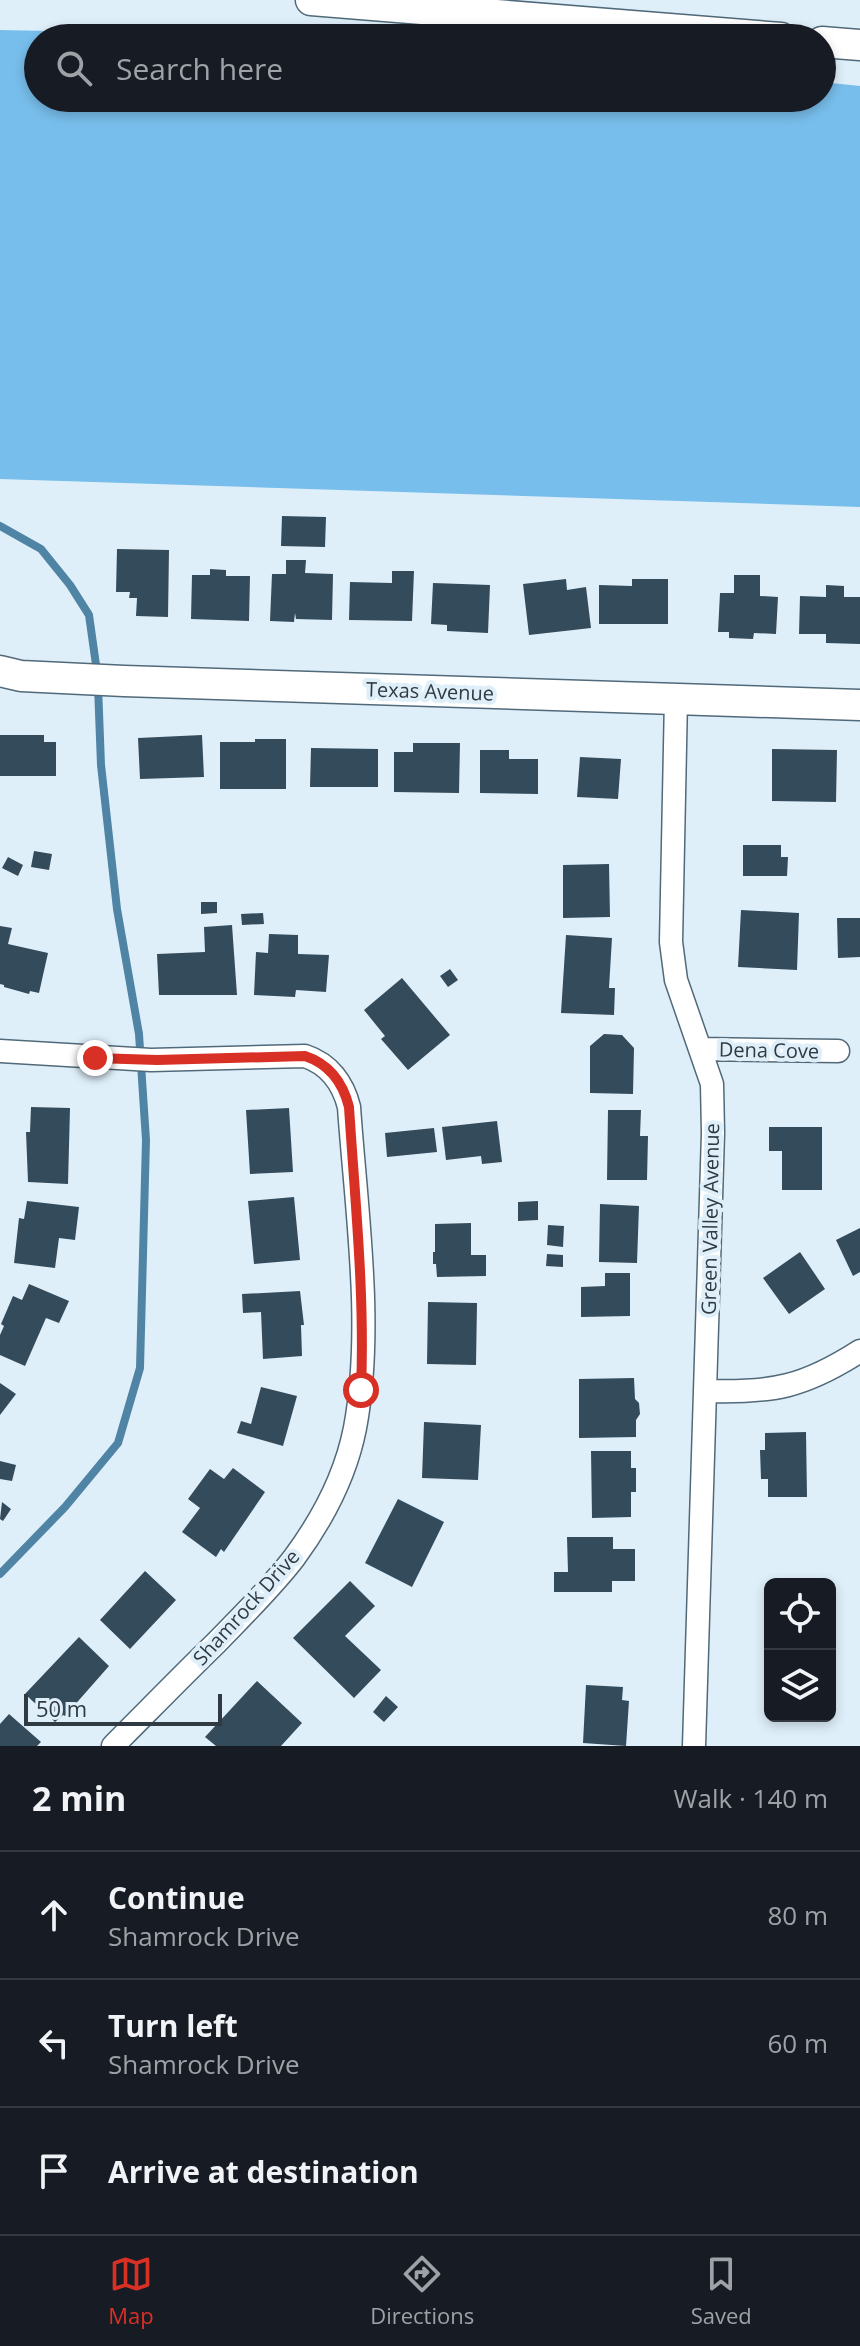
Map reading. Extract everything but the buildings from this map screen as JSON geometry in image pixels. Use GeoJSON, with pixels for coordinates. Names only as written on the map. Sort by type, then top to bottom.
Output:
{"type":"FeatureCollection","features":[{"type":"Feature","properties":{"kind":"street"},"geometry":{"type":"LineString","coordinates":[[311,0],[608,24]]}},
{"type":"Feature","properties":{"kind":"street"},"geometry":{"type":"LineString","coordinates":[[836,43],[860,45]]}},
{"type":"Feature","properties":{"kind":"street","name":"Texas Avenue"},"geometry":{"type":"LineString","coordinates":[[0,671],[21,676],[92,680],[860,705]]}},
{"type":"Feature","properties":{"kind":"street","name":"Green Valley Avenue"},"geometry":{"type":"LineString","coordinates":[[676,698],[671,942],[676,980],[712,1084],[713,1133],[694,1746]]}},
{"type":"Feature","properties":{"kind":"street","name":"Dena Cove"},"geometry":{"type":"LineString","coordinates":[[701,1049],[838,1051]]}},
{"type":"Feature","properties":{"kind":"street","name":"Shamrock Drive"},"geometry":{"type":"LineString","coordinates":[[0,1051],[140,1060],[305,1056],[320,1063],[335,1077],[349,1107],[363,1344],[355,1430],[343,1469],[320,1519],[293,1559],[249,1609],[113,1746]]}},
{"type":"Feature","properties":{"kind":"street"},"geometry":{"type":"LineString","coordinates":[[707,1391],[746,1392],[797,1384],[860,1351]]}},
{"type":"Feature","properties":{"kind":"shaded area"},"geometry":{"type":"Polygon","coordinates":[[[0,30],[24,30],[24,112],[836,112],[836,83],[860,86],[860,507],[0,479],[0,30]]]}},
{"type":"Feature","properties":{"kind":"waterway"},"geometry":{"type":"LineString","coordinates":[[0,526],[41,549],[70,585],[89,615],[97,672]]}},
{"type":"Feature","properties":{"kind":"waterway"},"geometry":{"type":"LineString","coordinates":[[0,1574],[65,1507],[118,1443],[140,1368],[146,1140],[139,1034],[117,909],[101,765],[98,686]]}},
{"type":"Feature","properties":{"kind":"route"},"geometry":{"type":"LineString","coordinates":[[95,1058],[157,1060],[305,1056],[320,1063],[335,1077],[349,1107],[360,1267],[361,1390]]}}]}
